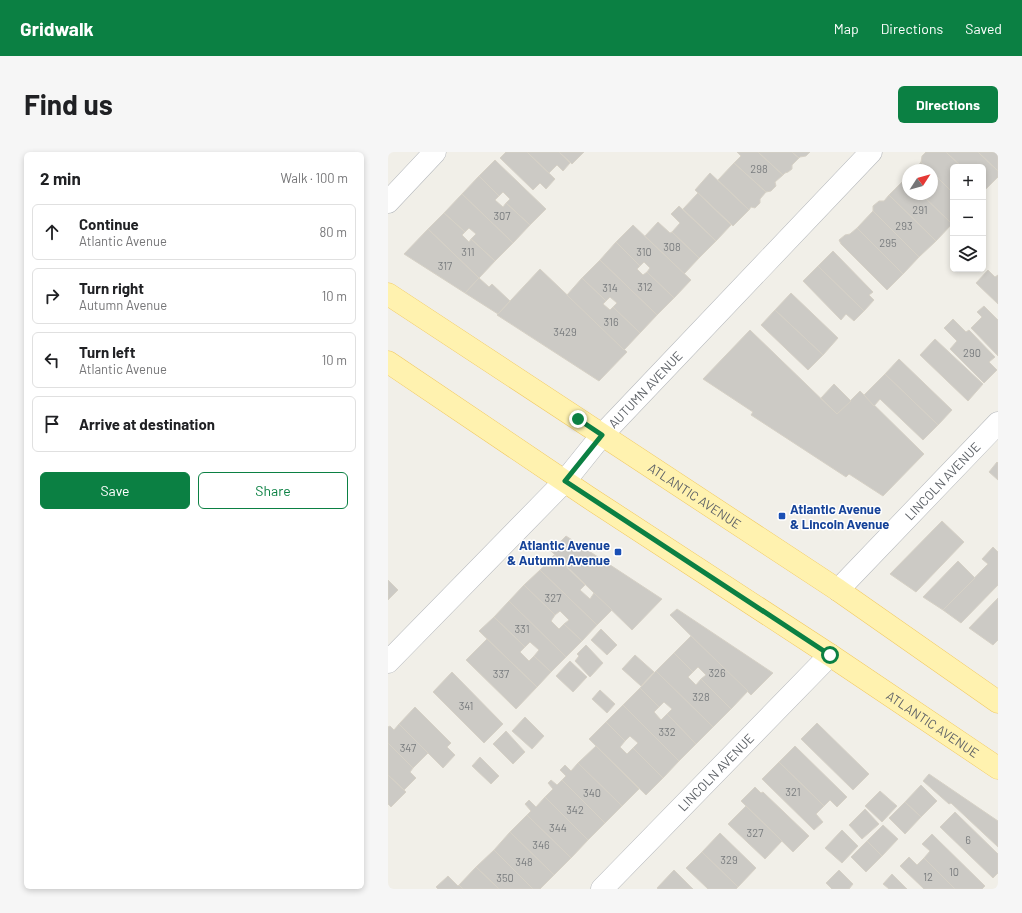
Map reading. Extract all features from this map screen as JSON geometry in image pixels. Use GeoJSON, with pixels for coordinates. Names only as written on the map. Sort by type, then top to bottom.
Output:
{"type":"FeatureCollection","features":[{"type":"Feature","properties":{"kind":"main road","name":"ATLANTIC AVENUE"},"geometry":{"type":"LineString","coordinates":[[388,294],[838,590],[998,702]]}},
{"type":"Feature","properties":{"kind":"main road","name":"ATLANTIC AVENUE"},"geometry":{"type":"LineString","coordinates":[[388,362],[998,768]]}},
{"type":"Feature","properties":{"kind":"street"},"geometry":{"type":"LineString","coordinates":[[388,202],[436,152]]}},
{"type":"Feature","properties":{"kind":"street","name":"AUTUMN AVENUE"},"geometry":{"type":"LineString","coordinates":[[388,662],[565,481],[602,435],[871,152]]}},
{"type":"Feature","properties":{"kind":"street","name":"LINCOLN AVENUE"},"geometry":{"type":"LineString","coordinates":[[838,590],[998,423]]}},
{"type":"Feature","properties":{"kind":"street","name":"LINCOLN AVENUE"},"geometry":{"type":"LineString","coordinates":[[602,889],[830,655]]}},
{"type":"Feature","properties":{"kind":"building"},"geometry":{"type":"Polygon","coordinates":[[[506,152],[527,152],[555,179],[546,189],[540,183],[533,190],[500,158],[506,152]]]}},
{"type":"Feature","properties":{"kind":"building"},"geometry":{"type":"Polygon","coordinates":[[[527,152],[559,152],[570,163],[563,171],[557,165],[549,173],[527,152]]]}},
{"type":"Feature","properties":{"kind":"building"},"geometry":{"type":"Polygon","coordinates":[[[559,152],[584,152],[572,164],[559,152]]]}},
{"type":"Feature","properties":{"kind":"building"},"geometry":{"type":"Polygon","coordinates":[[[737,152],[758,152],[783,175],[775,182],[776,186],[771,191],[766,192],[734,163],[741,156],[737,152]]]}},
{"type":"Feature","properties":{"kind":"building"},"geometry":{"type":"Polygon","coordinates":[[[758,152],[792,152],[799,158],[792,165],[792,169],[783,175],[758,152]]]}},
{"type":"Feature","properties":{"kind":"building"},"geometry":{"type":"Polygon","coordinates":[[[792,152],[810,152],[806,156],[799,158],[792,152]]]}},
{"type":"Feature","properties":{"kind":"building"},"geometry":{"type":"Polygon","coordinates":[[[926,152],[946,152],[959,164],[950,164],[950,190],[938,178],[938,164],[923,164],[921,162],[922,156],[926,152]]]}},
{"type":"Feature","properties":{"kind":"building"},"geometry":{"type":"Polygon","coordinates":[[[946,152],[978,152],[998,171],[998,177],[986,189],[986,164],[959,164],[946,152]]]}},
{"type":"Feature","properties":{"kind":"building"},"geometry":{"type":"Polygon","coordinates":[[[978,152],[998,152],[998,171],[978,152]]]}},
{"type":"Feature","properties":{"kind":"building"},"geometry":{"type":"Polygon","coordinates":[[[495,160],[546,209],[530,225],[506,203],[510,199],[503,192],[499,196],[479,176],[495,160]]]}},
{"type":"Feature","properties":{"kind":"building"},"geometry":{"type":"Polygon","coordinates":[[[734,163],[766,192],[760,199],[760,203],[755,208],[751,207],[749,210],[718,180],[734,163]]]}},
{"type":"Feature","properties":{"kind":"building"},"geometry":{"type":"Polygon","coordinates":[[[710,173],[749,210],[733,226],[695,190],[710,173]]]}},
{"type":"Feature","properties":{"kind":"building"},"geometry":{"type":"Polygon","coordinates":[[[479,176],[499,196],[495,200],[503,207],[506,203],[530,225],[513,243],[462,194],[479,176]]]}},
{"type":"Feature","properties":{"kind":"building"},"geometry":{"type":"Polygon","coordinates":[[[938,178],[950,190],[950,222],[927,200],[938,200],[938,178]]]}},
{"type":"Feature","properties":{"kind":"building"},"geometry":{"type":"Polygon","coordinates":[[[902,182],[902,200],[927,200],[950,222],[950,226],[936,241],[889,195],[902,182]]]}},
{"type":"Feature","properties":{"kind":"building"},"geometry":{"type":"Polygon","coordinates":[[[698,193],[731,225],[716,241],[683,209],[698,193]]]}},
{"type":"Feature","properties":{"kind":"building"},"geometry":{"type":"Polygon","coordinates":[[[462,194],[513,243],[495,261],[471,239],[476,234],[469,228],[465,232],[444,213],[462,194]]]}},
{"type":"Feature","properties":{"kind":"building"},"geometry":{"type":"Polygon","coordinates":[[[889,195],[936,241],[919,257],[873,211],[873,206],[879,201],[884,201],[889,195]]]}},
{"type":"Feature","properties":{"kind":"building"},"geometry":{"type":"Polygon","coordinates":[[[679,206],[716,241],[699,258],[672,232],[680,223],[671,214],[679,206]]]}},
{"type":"Feature","properties":{"kind":"building"},"geometry":{"type":"Polygon","coordinates":[[[873,211],[919,257],[903,274],[857,228],[873,211]]]}},
{"type":"Feature","properties":{"kind":"building"},"geometry":{"type":"Polygon","coordinates":[[[444,213],[465,232],[462,235],[469,242],[471,239],[495,261],[479,278],[428,229],[444,213]]]}},
{"type":"Feature","properties":{"kind":"building"},"geometry":{"type":"Polygon","coordinates":[[[658,222],[670,233],[672,232],[699,258],[684,274],[645,236],[658,222]]]}},
{"type":"Feature","properties":{"kind":"building"},"geometry":{"type":"Polygon","coordinates":[[[633,225],[691,280],[674,298],[647,272],[650,268],[644,262],[640,266],[616,242],[633,225]]]}},
{"type":"Feature","properties":{"kind":"building"},"geometry":{"type":"Polygon","coordinates":[[[857,228],[903,274],[887,290],[841,244],[839,240],[857,228]]]}},
{"type":"Feature","properties":{"kind":"building"},"geometry":{"type":"Polygon","coordinates":[[[428,229],[479,278],[465,293],[404,254],[428,229]]]}},
{"type":"Feature","properties":{"kind":"building"},"geometry":{"type":"Polygon","coordinates":[[[616,242],[640,266],[637,269],[643,275],[647,272],[674,298],[657,315],[600,260],[616,242]]]}},
{"type":"Feature","properties":{"kind":"building"},"geometry":{"type":"Polygon","coordinates":[[[833,251],[873,292],[869,295],[874,300],[864,311],[818,266],[833,251]]]}},
{"type":"Feature","properties":{"kind":"building"},"geometry":{"type":"Polygon","coordinates":[[[600,260],[657,315],[640,333],[613,307],[617,303],[610,297],[606,301],[582,278],[600,260]]]}},
{"type":"Feature","properties":{"kind":"building"},"geometry":{"type":"Polygon","coordinates":[[[818,266],[864,311],[854,321],[846,314],[841,320],[803,281],[818,266]]]}},
{"type":"Feature","properties":{"kind":"building"},"geometry":{"type":"Polygon","coordinates":[[[540,269],[627,352],[599,381],[497,315],[540,269]]]}},
{"type":"Feature","properties":{"kind":"building"},"geometry":{"type":"Polygon","coordinates":[[[988,270],[995,277],[998,275],[998,304],[976,283],[988,270]]]}},
{"type":"Feature","properties":{"kind":"building"},"geometry":{"type":"Polygon","coordinates":[[[479,278],[489,287],[492,284],[510,301],[498,314],[465,293],[479,278]]]}},
{"type":"Feature","properties":{"kind":"building"},"geometry":{"type":"Polygon","coordinates":[[[582,278],[606,301],[603,304],[610,310],[613,307],[640,333],[624,350],[567,295],[582,278]]]}},
{"type":"Feature","properties":{"kind":"building"},"geometry":{"type":"Polygon","coordinates":[[[791,293],[838,338],[823,355],[775,310],[791,293]]]}},
{"type":"Feature","properties":{"kind":"building"},"geometry":{"type":"Polygon","coordinates":[[[984,306],[998,320],[998,356],[971,328],[982,317],[977,312],[984,306]]]}},
{"type":"Feature","properties":{"kind":"building"},"geometry":{"type":"Polygon","coordinates":[[[775,310],[823,355],[808,370],[761,325],[775,310]]]}},
{"type":"Feature","properties":{"kind":"building"},"geometry":{"type":"Polygon","coordinates":[[[953,319],[966,332],[969,330],[995,357],[989,362],[997,370],[984,383],[950,349],[957,341],[944,328],[953,319]]]}},
{"type":"Feature","properties":{"kind":"building"},"geometry":{"type":"Polygon","coordinates":[[[750,330],[837,414],[860,391],[924,454],[883,496],[849,474],[846,477],[751,415],[753,412],[703,379],[750,330]]]}},
{"type":"Feature","properties":{"kind":"building"},"geometry":{"type":"Polygon","coordinates":[[[935,339],[983,384],[968,401],[920,355],[935,339]]]}},
{"type":"Feature","properties":{"kind":"building"},"geometry":{"type":"Polygon","coordinates":[[[899,359],[952,410],[938,425],[885,374],[899,359]]]}},
{"type":"Feature","properties":{"kind":"building"},"geometry":{"type":"Polygon","coordinates":[[[885,374],[938,425],[923,440],[880,399],[874,406],[864,395],[885,374]]]}},
{"type":"Feature","properties":{"kind":"building"},"geometry":{"type":"Polygon","coordinates":[[[834,384],[851,401],[837,414],[821,398],[834,384]]]}},
{"type":"Feature","properties":{"kind":"building"},"geometry":{"type":"Polygon","coordinates":[[[997,462],[998,463],[998,480],[989,472],[997,462]]]}},
{"type":"Feature","properties":{"kind":"building"},"geometry":{"type":"Polygon","coordinates":[[[942,521],[964,542],[916,592],[890,574],[942,521]]]}},
{"type":"Feature","properties":{"kind":"building"},"geometry":{"type":"Polygon","coordinates":[[[566,536],[662,599],[632,630],[551,551],[566,536]]]}},
{"type":"Feature","properties":{"kind":"building"},"geometry":{"type":"Polygon","coordinates":[[[993,547],[998,552],[998,585],[961,623],[943,610],[988,564],[982,559],[993,547]]]}},
{"type":"Feature","properties":{"kind":"building"},"geometry":{"type":"Polygon","coordinates":[[[554,555],[585,585],[580,590],[590,599],[594,593],[612,610],[597,625],[540,570],[554,555]]]}},
{"type":"Feature","properties":{"kind":"building"},"geometry":{"type":"Polygon","coordinates":[[[958,561],[975,578],[943,610],[923,597],[958,561]]]}},
{"type":"Feature","properties":{"kind":"building"},"geometry":{"type":"Polygon","coordinates":[[[540,570],[597,625],[582,641],[564,624],[569,620],[560,611],[555,615],[524,585],[540,570]]]}},
{"type":"Feature","properties":{"kind":"building"},"geometry":{"type":"Polygon","coordinates":[[[388,580],[398,590],[388,600],[388,580]]]}},
{"type":"Feature","properties":{"kind":"building"},"geometry":{"type":"Polygon","coordinates":[[[524,585],[555,615],[551,621],[559,629],[564,624],[582,641],[566,657],[509,601],[524,585]]]}},
{"type":"Feature","properties":{"kind":"building"},"geometry":{"type":"Polygon","coordinates":[[[998,598],[998,640],[993,645],[969,628],[998,598]]]}},
{"type":"Feature","properties":{"kind":"building"},"geometry":{"type":"Polygon","coordinates":[[[509,601],[566,657],[551,672],[534,656],[539,650],[530,642],[525,647],[494,617],[509,601]]]}},
{"type":"Feature","properties":{"kind":"building"},"geometry":{"type":"Polygon","coordinates":[[[677,609],[773,673],[751,695],[670,615],[677,609]]]}},
{"type":"Feature","properties":{"kind":"building"},"geometry":{"type":"Polygon","coordinates":[[[494,617],[525,647],[520,652],[529,661],[534,656],[551,672],[537,687],[479,631],[494,617]]]}},
{"type":"Feature","properties":{"kind":"building"},"geometry":{"type":"Polygon","coordinates":[[[601,629],[617,645],[607,655],[591,640],[601,629]]]}},
{"type":"Feature","properties":{"kind":"building"},"geometry":{"type":"Polygon","coordinates":[[[691,636],[748,691],[731,709],[701,679],[706,675],[698,667],[693,672],[674,653],[691,636]]]}},
{"type":"Feature","properties":{"kind":"building"},"geometry":{"type":"Polygon","coordinates":[[[487,639],[537,687],[516,709],[466,660],[487,639]]]}},
{"type":"Feature","properties":{"kind":"building"},"geometry":{"type":"Polygon","coordinates":[[[586,645],[603,663],[590,677],[575,661],[579,656],[577,654],[586,645]]]}},
{"type":"Feature","properties":{"kind":"building"},"geometry":{"type":"Polygon","coordinates":[[[674,653],[693,672],[688,677],[696,685],[701,679],[731,709],[713,727],[656,671],[674,653]]]}},
{"type":"Feature","properties":{"kind":"building"},"geometry":{"type":"Polygon","coordinates":[[[635,655],[654,672],[641,686],[622,669],[635,655]]]}},
{"type":"Feature","properties":{"kind":"building"},"geometry":{"type":"Polygon","coordinates":[[[570,661],[587,677],[573,692],[556,676],[570,661]]]}},
{"type":"Feature","properties":{"kind":"building"},"geometry":{"type":"Polygon","coordinates":[[[656,671],[713,727],[696,744],[667,714],[672,709],[664,702],[659,707],[640,688],[656,671]]]}},
{"type":"Feature","properties":{"kind":"building"},"geometry":{"type":"Polygon","coordinates":[[[452,672],[503,724],[484,743],[433,692],[452,672]]]}},
{"type":"Feature","properties":{"kind":"building"},"geometry":{"type":"Polygon","coordinates":[[[640,688],[659,707],[654,712],[661,720],[667,714],[696,744],[679,761],[623,705],[640,688]]]}},
{"type":"Feature","properties":{"kind":"building"},"geometry":{"type":"Polygon","coordinates":[[[600,690],[615,704],[607,713],[592,699],[600,690]]]}},
{"type":"Feature","properties":{"kind":"building"},"geometry":{"type":"Polygon","coordinates":[[[623,705],[679,761],[663,778],[633,748],[638,743],[630,736],[625,741],[606,722],[623,705]]]}},
{"type":"Feature","properties":{"kind":"building"},"geometry":{"type":"Polygon","coordinates":[[[415,707],[451,743],[447,747],[455,755],[443,768],[399,724],[415,707]]]}},
{"type":"Feature","properties":{"kind":"building"},"geometry":{"type":"Polygon","coordinates":[[[525,717],[544,736],[532,749],[512,731],[525,717]]]}},
{"type":"Feature","properties":{"kind":"building"},"geometry":{"type":"Polygon","coordinates":[[[606,722],[625,741],[620,747],[627,754],[633,748],[663,778],[646,795],[589,739],[606,722]]]}},
{"type":"Feature","properties":{"kind":"building"},"geometry":{"type":"Polygon","coordinates":[[[817,723],[869,774],[853,790],[801,739],[817,723]]]}},
{"type":"Feature","properties":{"kind":"building"},"geometry":{"type":"Polygon","coordinates":[[[399,724],[428,753],[413,768],[388,743],[388,727],[390,726],[394,730],[399,724]]]}},
{"type":"Feature","properties":{"kind":"building"},"geometry":{"type":"Polygon","coordinates":[[[506,731],[525,752],[513,764],[493,744],[506,731]]]}},
{"type":"Feature","properties":{"kind":"building"},"geometry":{"type":"Polygon","coordinates":[[[388,743],[413,768],[410,772],[416,778],[404,790],[388,775],[388,743]]]}},
{"type":"Feature","properties":{"kind":"building"},"geometry":{"type":"Polygon","coordinates":[[[596,746],[639,789],[622,806],[578,763],[596,746]]]}},
{"type":"Feature","properties":{"kind":"building"},"geometry":{"type":"Polygon","coordinates":[[[795,746],[847,797],[837,807],[830,800],[824,806],[779,762],[795,746]]]}},
{"type":"Feature","properties":{"kind":"building"},"geometry":{"type":"Polygon","coordinates":[[[480,757],[499,776],[491,784],[472,766],[480,757]]]}},
{"type":"Feature","properties":{"kind":"building"},"geometry":{"type":"Polygon","coordinates":[[[779,762],[824,806],[816,814],[823,822],[814,830],[762,779],[779,762]]]}},
{"type":"Feature","properties":{"kind":"building"},"geometry":{"type":"Polygon","coordinates":[[[578,763],[622,806],[605,823],[562,780],[566,776],[560,770],[565,765],[571,771],[578,763]]]}},
{"type":"Feature","properties":{"kind":"building"},"geometry":{"type":"Polygon","coordinates":[[[929,774],[998,821],[998,847],[951,803],[949,804],[923,781],[929,774]]]}},
{"type":"Feature","properties":{"kind":"building"},"geometry":{"type":"Polygon","coordinates":[[[388,775],[406,792],[391,807],[388,804],[388,775]]]}},
{"type":"Feature","properties":{"kind":"building"},"geometry":{"type":"Polygon","coordinates":[[[551,780],[557,785],[562,780],[605,823],[588,840],[545,797],[553,789],[548,783],[551,780]]]}},
{"type":"Feature","properties":{"kind":"building"},"geometry":{"type":"Polygon","coordinates":[[[921,785],[937,801],[921,817],[905,802],[921,785]]]}},
{"type":"Feature","properties":{"kind":"building"},"geometry":{"type":"Polygon","coordinates":[[[755,787],[761,793],[763,792],[809,836],[793,852],[741,801],[755,787]]]}},
{"type":"Feature","properties":{"kind":"building"},"geometry":{"type":"Polygon","coordinates":[[[880,791],[897,806],[882,822],[865,806],[880,791]]]}},
{"type":"Feature","properties":{"kind":"building"},"geometry":{"type":"Polygon","coordinates":[[[545,797],[588,840],[571,858],[527,815],[531,811],[525,804],[529,800],[536,807],[545,797]]]}},
{"type":"Feature","properties":{"kind":"building"},"geometry":{"type":"Polygon","coordinates":[[[905,802],[921,817],[905,834],[889,818],[905,802]]]}},
{"type":"Feature","properties":{"kind":"building"},"geometry":{"type":"Polygon","coordinates":[[[746,806],[782,841],[765,859],[728,824],[746,806]]]}},
{"type":"Feature","properties":{"kind":"building"},"geometry":{"type":"Polygon","coordinates":[[[865,809],[879,824],[862,839],[849,825],[865,809]]]}},
{"type":"Feature","properties":{"kind":"building"},"geometry":{"type":"Polygon","coordinates":[[[955,812],[998,854],[998,873],[993,878],[940,827],[955,812]]]}},
{"type":"Feature","properties":{"kind":"building"},"geometry":{"type":"Polygon","coordinates":[[[527,815],[571,858],[554,875],[510,832],[527,815]]]}},
{"type":"Feature","properties":{"kind":"building"},"geometry":{"type":"Polygon","coordinates":[[[883,825],[898,839],[882,856],[867,841],[883,825]]]}},
{"type":"Feature","properties":{"kind":"building"},"geometry":{"type":"Polygon","coordinates":[[[842,830],[858,846],[842,863],[825,848],[842,830]]]}},
{"type":"Feature","properties":{"kind":"building"},"geometry":{"type":"Polygon","coordinates":[[[510,832],[554,875],[540,889],[533,889],[494,850],[510,832]]]}},
{"type":"Feature","properties":{"kind":"building"},"geometry":{"type":"Polygon","coordinates":[[[720,833],[756,868],[738,887],[702,852],[720,833]]]}},
{"type":"Feature","properties":{"kind":"building"},"geometry":{"type":"Polygon","coordinates":[[[932,834],[985,886],[982,889],[955,889],[924,858],[930,851],[922,844],[932,834]]]}},
{"type":"Feature","properties":{"kind":"building"},"geometry":{"type":"Polygon","coordinates":[[[867,841],[882,856],[866,872],[851,857],[867,841]]]}},
{"type":"Feature","properties":{"kind":"building"},"geometry":{"type":"Polygon","coordinates":[[[494,850],[533,889],[499,889],[476,867],[494,850]]]}},
{"type":"Feature","properties":{"kind":"building"},"geometry":{"type":"Polygon","coordinates":[[[702,852],[738,887],[736,889],[708,889],[686,868],[702,852]]]}},
{"type":"Feature","properties":{"kind":"building"},"geometry":{"type":"Polygon","coordinates":[[[909,857],[917,865],[924,858],[955,889],[924,889],[900,866],[909,857]]]}},
{"type":"Feature","properties":{"kind":"building"},"geometry":{"type":"Polygon","coordinates":[[[476,867],[499,889],[463,889],[459,885],[476,867]]]}},
{"type":"Feature","properties":{"kind":"building"},"geometry":{"type":"Polygon","coordinates":[[[674,870],[693,889],[657,888],[674,870]]]}},
{"type":"Feature","properties":{"kind":"building"},"geometry":{"type":"Polygon","coordinates":[[[839,870],[853,884],[849,889],[832,889],[826,883],[839,870]]]}},
{"type":"Feature","properties":{"kind":"building"},"geometry":{"type":"Polygon","coordinates":[[[892,874],[907,889],[889,889],[883,884],[892,874]]]}},
{"type":"Feature","properties":{"kind":"building"},"geometry":{"type":"Polygon","coordinates":[[[448,876],[463,889],[438,889],[436,887],[448,876]]]}},
{"type":"Feature","properties":{"kind":"place","name":"Atlantic Avenue & Lincoln Avenue"},"geometry":{"type":"Point","coordinates":[782,516]}},
{"type":"Feature","properties":{"kind":"place","name":"Atlantic Avenue & Autumn Avenue"},"geometry":{"type":"Point","coordinates":[618,552]}},
{"type":"Feature","properties":{"kind":"route"},"geometry":{"type":"LineString","coordinates":[[578,419],[602,435],[565,481],[830,655]]}}]}
